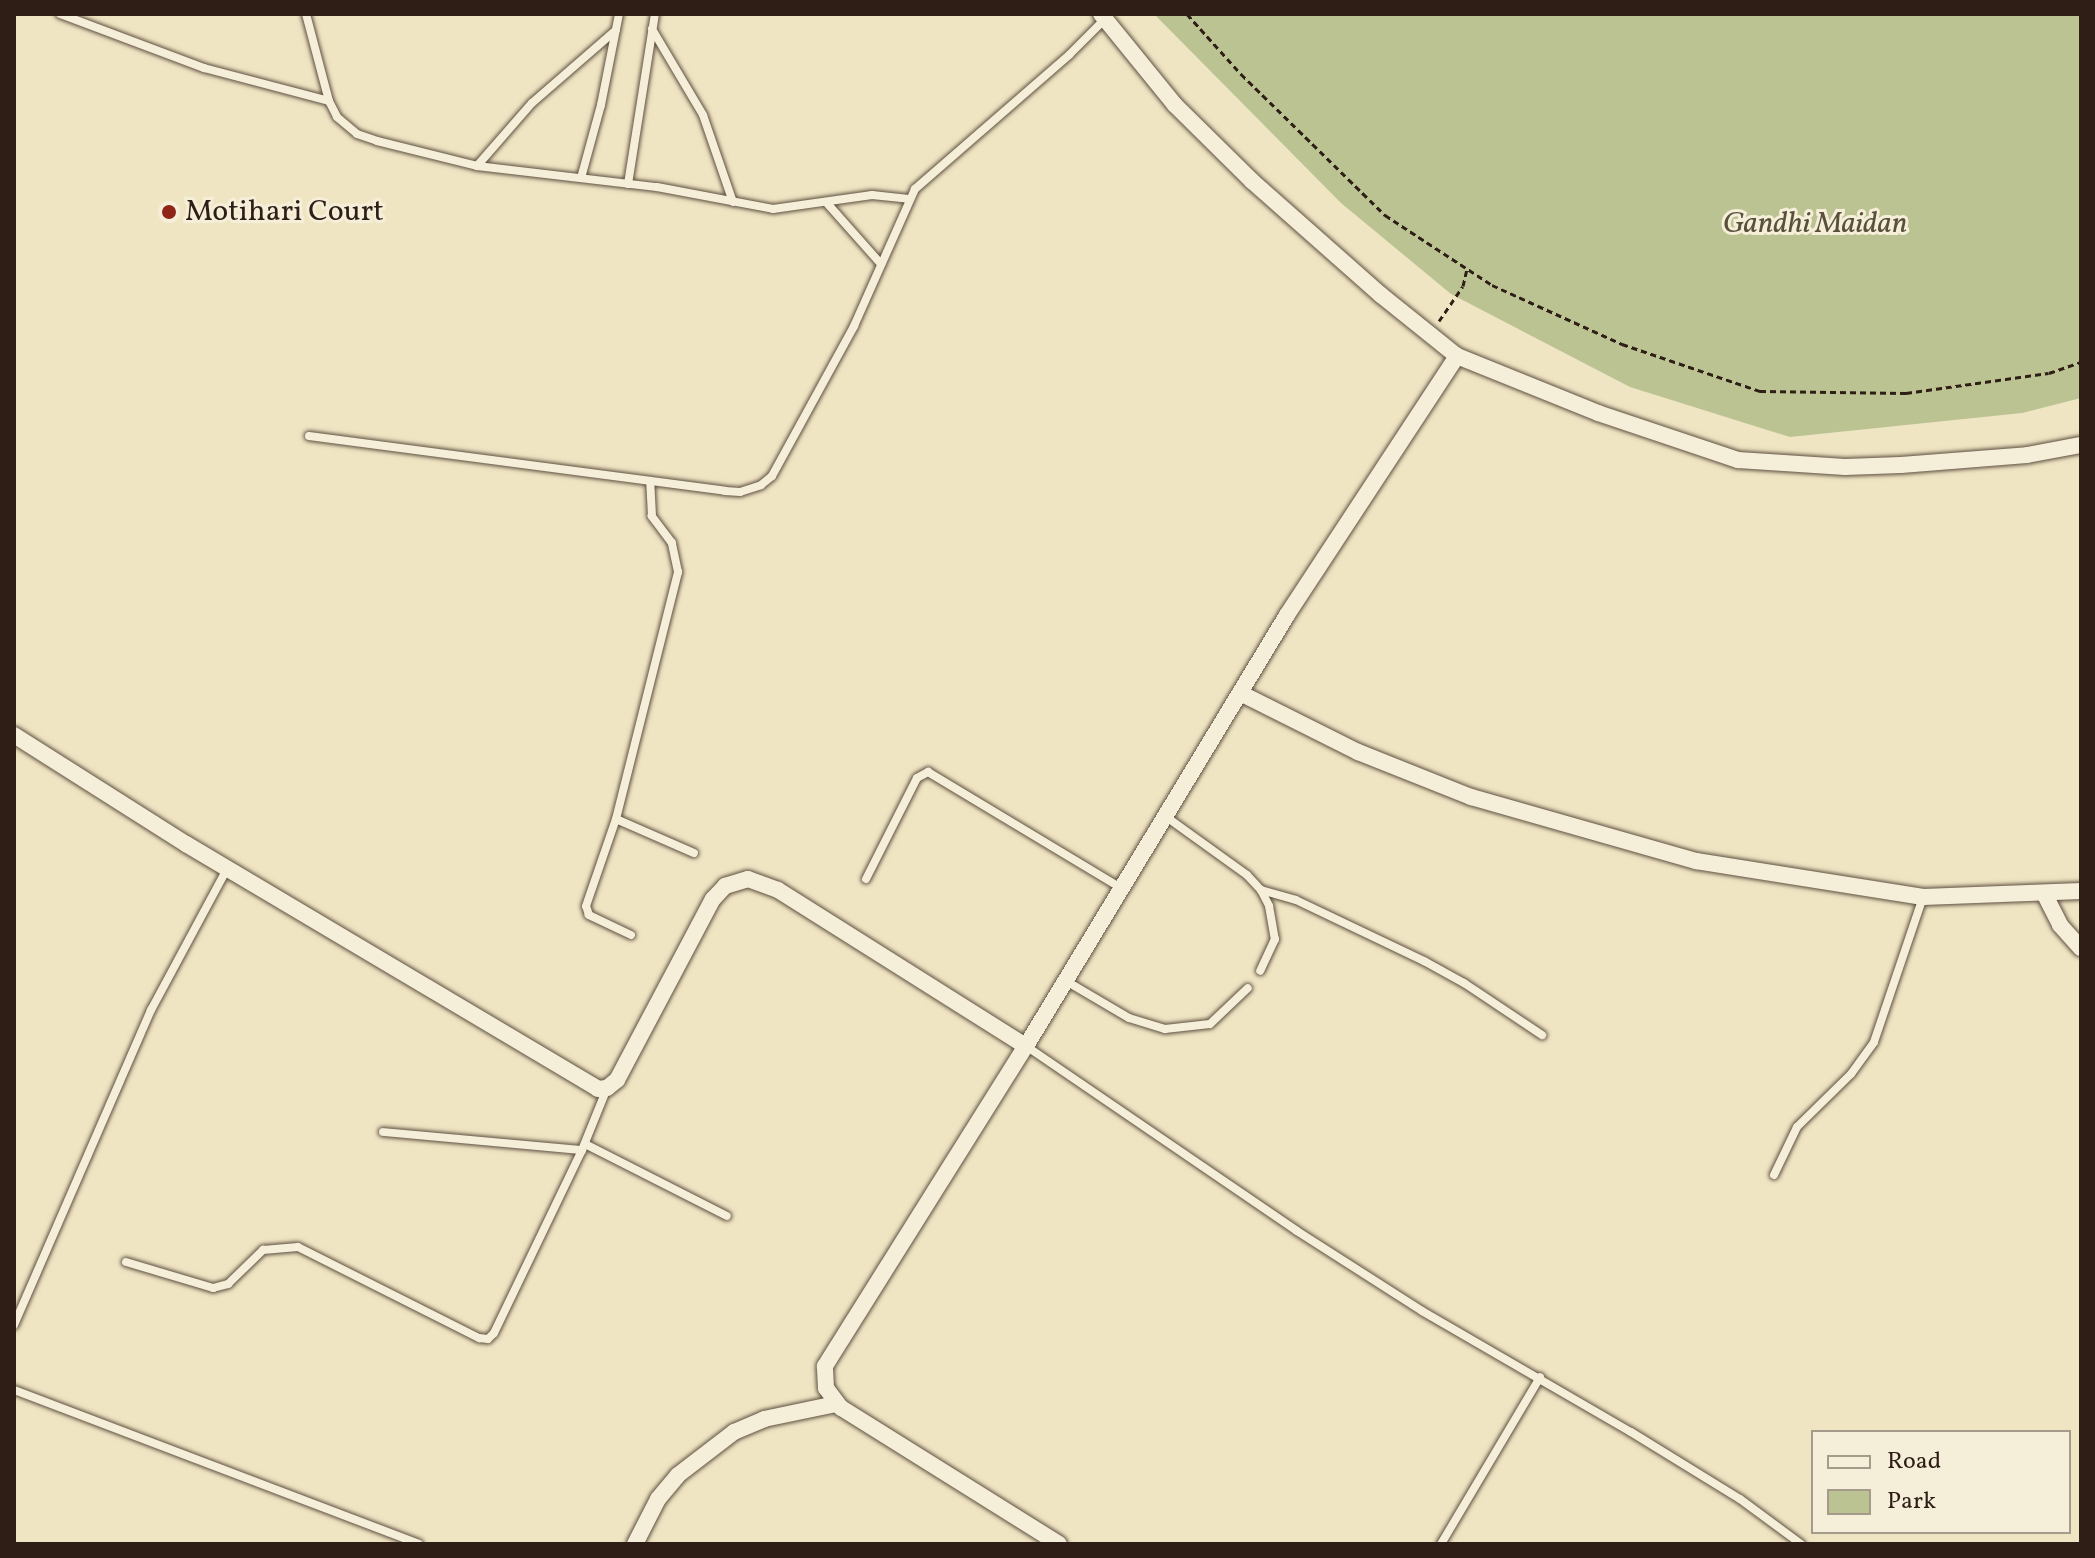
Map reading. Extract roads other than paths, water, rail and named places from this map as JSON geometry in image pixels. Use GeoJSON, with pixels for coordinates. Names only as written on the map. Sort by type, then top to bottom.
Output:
{"type":"FeatureCollection","features":[{"type":"Feature","properties":{"kind":"street"},"geometry":{"type":"LineString","coordinates":[[1103,16],[1155,84],[1252,181],[1457,356],[1598,413],[1738,460],[1845,467],[1901,465],[2027,455],[2081,445]]}},
{"type":"Feature","properties":{"kind":"street"},"geometry":{"type":"LineString","coordinates":[[1059,1544],[836,1404],[826,1388],[824,1377],[835,1347],[1026,1046],[1240,693],[1457,356]]}},
{"type":"Feature","properties":{"kind":"street"},"geometry":{"type":"LineString","coordinates":[[1240,693],[1277,708],[1358,752],[1471,797],[1696,861],[1923,897],[2045,895],[2081,891]]}},
{"type":"Feature","properties":{"kind":"street"},"geometry":{"type":"LineString","coordinates":[[14,735],[228,868],[591,1086],[607,1088],[617,1080],[713,899],[725,886],[748,879],[778,890],[1026,1046]]}},
{"type":"Feature","properties":{"kind":"street"},"geometry":{"type":"LineString","coordinates":[[2045,895],[2060,925],[2081,948]]}},
{"type":"Feature","properties":{"kind":"street"},"geometry":{"type":"LineString","coordinates":[[635,1544],[658,1499],[678,1475],[734,1432],[764,1419],[836,1404]]}},
{"type":"Feature","properties":{"kind":"lane"},"geometry":{"type":"LineString","coordinates":[[60,14],[204,68],[329,101]]}},
{"type":"Feature","properties":{"kind":"lane"},"geometry":{"type":"LineString","coordinates":[[306,14],[329,101],[337,117],[357,134],[477,166],[628,184],[773,209],[872,195],[909,199]]}},
{"type":"Feature","properties":{"kind":"lane"},"geometry":{"type":"LineString","coordinates":[[581,178],[601,105],[619,14]]}},
{"type":"Feature","properties":{"kind":"lane"},"geometry":{"type":"LineString","coordinates":[[628,184],[655,14]]}},
{"type":"Feature","properties":{"kind":"lane"},"geometry":{"type":"LineString","coordinates":[[309,436],[740,492],[761,485],[772,476],[854,326],[909,199],[928,174],[1069,55],[1103,16]]}},
{"type":"Feature","properties":{"kind":"lane"},"geometry":{"type":"LineString","coordinates":[[652,29],[703,115],[733,202]]}},
{"type":"Feature","properties":{"kind":"lane"},"geometry":{"type":"LineString","coordinates":[[477,166],[532,103],[616,30]]}},
{"type":"Feature","properties":{"kind":"lane"},"geometry":{"type":"LineString","coordinates":[[826,202],[881,264]]}},
{"type":"Feature","properties":{"kind":"lane"},"geometry":{"type":"LineString","coordinates":[[631,935],[592,916],[586,909],[616,819],[678,572],[672,543],[652,516],[650,482]]}},
{"type":"Feature","properties":{"kind":"lane"},"geometry":{"type":"LineString","coordinates":[[866,879],[917,778],[928,772],[1122,888]]}},
{"type":"Feature","properties":{"kind":"lane"},"geometry":{"type":"LineString","coordinates":[[1165,816],[1247,875],[1261,890],[1274,924],[1275,939],[1260,971]]}},
{"type":"Feature","properties":{"kind":"lane"},"geometry":{"type":"LineString","coordinates":[[616,819],[694,853]]}},
{"type":"Feature","properties":{"kind":"lane"},"geometry":{"type":"LineString","coordinates":[[14,1325],[151,1010],[228,868]]}},
{"type":"Feature","properties":{"kind":"lane"},"geometry":{"type":"LineString","coordinates":[[1261,890],[1296,900],[1424,961],[1464,983],[1542,1035]]}},
{"type":"Feature","properties":{"kind":"lane"},"geometry":{"type":"LineString","coordinates":[[1774,1175],[1797,1127],[1851,1074],[1874,1042],[1923,897]]}},
{"type":"Feature","properties":{"kind":"lane"},"geometry":{"type":"LineString","coordinates":[[1066,981],[1129,1018],[1165,1029],[1210,1024],[1248,988]]}},
{"type":"Feature","properties":{"kind":"lane"},"geometry":{"type":"LineString","coordinates":[[1026,1046],[1310,1239],[1422,1311],[1540,1377],[1740,1499],[1789,1540],[1801,1544]]}},
{"type":"Feature","properties":{"kind":"lane"},"geometry":{"type":"LineString","coordinates":[[126,1262],[213,1288],[228,1284],[263,1250],[298,1247],[479,1338],[488,1339],[494,1333],[583,1147],[607,1088]]}},
{"type":"Feature","properties":{"kind":"lane"},"geometry":{"type":"LineString","coordinates":[[383,1132],[583,1147],[727,1216]]}},
{"type":"Feature","properties":{"kind":"lane"},"geometry":{"type":"LineString","coordinates":[[1441,1544],[1540,1377]]}},
{"type":"Feature","properties":{"kind":"lane"},"geometry":{"type":"LineString","coordinates":[[14,1390],[419,1544]]}},
{"type":"Feature","properties":{"kind":"place","name":"Motihari Court"},"geometry":{"type":"Point","coordinates":[169,212]}},
{"type":"Feature","properties":{"kind":"park label","name":"Gandhi Maidan"},"geometry":{"type":"Point","coordinates":[1815,224]}}]}
